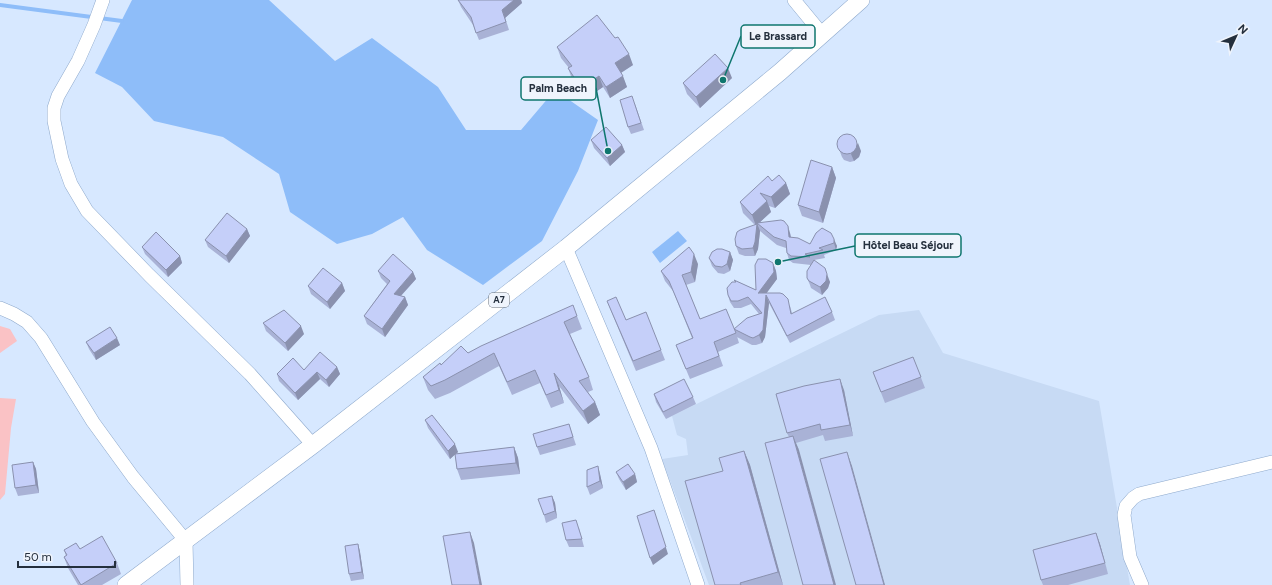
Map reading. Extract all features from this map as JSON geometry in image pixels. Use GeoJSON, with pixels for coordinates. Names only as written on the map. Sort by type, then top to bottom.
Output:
{"type":"FeatureCollection","features":[{"type":"Feature","properties":{"kind":"main road","name":"A7"},"geometry":{"type":"LineString","coordinates":[[126,585],[313,445],[566,248],[780,72],[861,0]]}},
{"type":"Feature","properties":{"kind":"street"},"geometry":{"type":"LineString","coordinates":[[103,0],[91,32],[78,60],[58,96],[54,108],[54,121],[62,159],[71,184],[87,211],[149,275],[250,374],[313,445]]}},
{"type":"Feature","properties":{"kind":"street"},"geometry":{"type":"LineString","coordinates":[[794,0],[822,34]]}},
{"type":"Feature","properties":{"kind":"street"},"geometry":{"type":"LineString","coordinates":[[566,248],[651,448],[698,585]]}},
{"type":"Feature","properties":{"kind":"street"},"geometry":{"type":"LineString","coordinates":[[0,308],[27,322],[41,338],[93,422],[133,477],[186,541],[187,585]]}},
{"type":"Feature","properties":{"kind":"street"},"geometry":{"type":"LineString","coordinates":[[1142,585],[1130,557],[1124,515],[1126,506],[1133,498],[1139,494],[1272,462]]}},
{"type":"Feature","properties":{"kind":"shaded area"},"geometry":{"type":"Polygon","coordinates":[[[919,310],[943,353],[1099,401],[1130,585],[709,585],[662,459],[688,455],[686,439],[677,435],[672,416],[879,315],[919,310]]]}},
{"type":"Feature","properties":{"kind":"shaded area"},"geometry":{"type":"Polygon","coordinates":[[[0,326],[10,329],[17,341],[0,353],[0,326]]]}},
{"type":"Feature","properties":{"kind":"shaded area"},"geometry":{"type":"Polygon","coordinates":[[[0,398],[16,399],[11,428],[5,494],[0,500],[0,398]]]}},
{"type":"Feature","properties":{"kind":"water"},"geometry":{"type":"Polygon","coordinates":[[[132,0],[269,0],[335,61],[372,38],[438,87],[466,130],[521,130],[555,90],[598,120],[578,171],[542,241],[483,285],[427,250],[403,217],[372,234],[337,244],[290,212],[279,174],[223,137],[154,121],[122,87],[95,73],[132,0]]]}},
{"type":"Feature","properties":{"kind":"water"},"geometry":{"type":"Polygon","coordinates":[[[678,231],[687,241],[660,263],[652,252],[678,231]]]}},
{"type":"Feature","properties":{"kind":"building"},"geometry":{"type":"Polygon","coordinates":[[[458,0],[514,0],[502,10],[506,22],[476,33],[471,17],[458,0]]]}},
{"type":"Feature","properties":{"kind":"building"},"geometry":{"type":"Polygon","coordinates":[[[597,15],[615,38],[618,37],[629,54],[615,63],[623,76],[606,87],[599,76],[581,88],[568,68],[572,66],[557,47],[597,15]]]}},
{"type":"Feature","properties":{"kind":"building"},"geometry":{"type":"Polygon","coordinates":[[[715,54],[728,68],[696,97],[683,83],[715,54]]]}},
{"type":"Feature","properties":{"kind":"building"},"geometry":{"type":"Polygon","coordinates":[[[632,96],[641,123],[628,127],[620,100],[632,96]]]}},
{"type":"Feature","properties":{"kind":"building"},"geometry":{"type":"Polygon","coordinates":[[[606,127],[622,145],[607,158],[591,140],[606,127]]]}},
{"type":"Feature","properties":{"kind":"building"},"geometry":{"type":"Polygon","coordinates":[[[847,134],[854,137],[857,144],[854,151],[847,154],[840,151],[837,144],[840,137],[847,134]]]}},
{"type":"Feature","properties":{"kind":"building"},"geometry":{"type":"Polygon","coordinates":[[[811,160],[832,167],[819,212],[798,205],[811,160]]]}},
{"type":"Feature","properties":{"kind":"building"},"geometry":{"type":"Polygon","coordinates":[[[779,175],[786,183],[771,197],[760,193],[767,201],[752,215],[740,202],[768,176],[772,181],[779,175]]]}},
{"type":"Feature","properties":{"kind":"building"},"geometry":{"type":"Polygon","coordinates":[[[227,213],[247,229],[226,256],[205,240],[227,213]]]}},
{"type":"Feature","properties":{"kind":"building"},"geometry":{"type":"Polygon","coordinates":[[[781,220],[788,226],[789,237],[798,238],[810,244],[816,233],[822,228],[831,233],[834,243],[819,248],[823,250],[805,254],[810,257],[791,256],[787,253],[786,241],[774,237],[757,223],[781,220]]]}},
{"type":"Feature","properties":{"kind":"building"},"geometry":{"type":"Polygon","coordinates":[[[757,224],[753,248],[742,249],[736,246],[735,239],[737,232],[757,224]]]}},
{"type":"Feature","properties":{"kind":"building"},"geometry":{"type":"Polygon","coordinates":[[[156,232],[180,256],[166,270],[142,247],[156,232]]]}},
{"type":"Feature","properties":{"kind":"building"},"geometry":{"type":"Polygon","coordinates":[[[689,247],[694,254],[691,272],[682,275],[700,319],[726,309],[736,333],[714,342],[719,356],[686,369],[676,345],[693,338],[669,281],[661,271],[689,247]]]}},
{"type":"Feature","properties":{"kind":"building"},"geometry":{"type":"Polygon","coordinates":[[[717,249],[730,252],[727,264],[722,267],[715,266],[709,258],[712,252],[717,249]]]}},
{"type":"Feature","properties":{"kind":"building"},"geometry":{"type":"Polygon","coordinates":[[[393,254],[413,272],[394,294],[405,297],[382,329],[364,316],[390,281],[378,271],[393,254]]]}},
{"type":"Feature","properties":{"kind":"building"},"geometry":{"type":"Polygon","coordinates":[[[758,259],[766,259],[773,263],[774,272],[759,292],[761,292],[758,293],[783,294],[788,299],[791,314],[825,297],[832,312],[787,336],[766,295],[763,330],[759,335],[753,338],[734,329],[747,318],[762,313],[748,297],[738,301],[731,301],[727,288],[732,282],[736,282],[734,280],[756,290],[755,265],[758,259]]]}},
{"type":"Feature","properties":{"kind":"building"},"geometry":{"type":"Polygon","coordinates":[[[814,260],[825,268],[827,274],[826,281],[820,287],[809,281],[807,278],[807,271],[814,260]]]}},
{"type":"Feature","properties":{"kind":"building"},"geometry":{"type":"Polygon","coordinates":[[[323,268],[342,283],[327,302],[308,286],[323,268]]]}},
{"type":"Feature","properties":{"kind":"building"},"geometry":{"type":"Polygon","coordinates":[[[616,297],[626,320],[646,312],[661,350],[633,361],[607,301],[616,297]]]}},
{"type":"Feature","properties":{"kind":"building"},"geometry":{"type":"Polygon","coordinates":[[[573,305],[577,316],[564,322],[589,377],[579,381],[595,402],[583,411],[554,373],[559,390],[546,395],[535,370],[507,382],[494,353],[431,386],[423,377],[440,363],[441,365],[461,346],[468,353],[573,305]]]}},
{"type":"Feature","properties":{"kind":"building"},"geometry":{"type":"Polygon","coordinates":[[[284,310],[301,326],[285,343],[263,323],[284,310]]]}},
{"type":"Feature","properties":{"kind":"building"},"geometry":{"type":"Polygon","coordinates":[[[110,327],[117,338],[94,353],[86,342],[110,327]]]}},
{"type":"Feature","properties":{"kind":"building"},"geometry":{"type":"Polygon","coordinates":[[[320,352],[337,367],[326,380],[317,372],[295,393],[277,374],[293,358],[304,370],[320,352]]]}},
{"type":"Feature","properties":{"kind":"building"},"geometry":{"type":"Polygon","coordinates":[[[913,357],[921,377],[881,392],[873,372],[913,357]]]}},
{"type":"Feature","properties":{"kind":"building"},"geometry":{"type":"Polygon","coordinates":[[[684,379],[693,397],[663,412],[654,394],[684,379]]]}},
{"type":"Feature","properties":{"kind":"building"},"geometry":{"type":"Polygon","coordinates":[[[840,379],[850,425],[821,430],[820,424],[787,433],[776,394],[804,386],[840,379]]]}},
{"type":"Feature","properties":{"kind":"building"},"geometry":{"type":"Polygon","coordinates":[[[432,415],[455,444],[448,451],[425,420],[432,415]]]}},
{"type":"Feature","properties":{"kind":"building"},"geometry":{"type":"Polygon","coordinates":[[[569,424],[573,437],[537,447],[533,434],[569,424]]]}},
{"type":"Feature","properties":{"kind":"building"},"geometry":{"type":"Polygon","coordinates":[[[793,436],[834,585],[803,585],[765,443],[793,436]]]}},
{"type":"Feature","properties":{"kind":"building"},"geometry":{"type":"Polygon","coordinates":[[[514,447],[516,463],[457,469],[455,454],[514,447]]]}},
{"type":"Feature","properties":{"kind":"building"},"geometry":{"type":"Polygon","coordinates":[[[744,451],[778,572],[740,583],[741,585],[715,585],[685,481],[723,471],[719,458],[744,451]]]}},
{"type":"Feature","properties":{"kind":"building"},"geometry":{"type":"Polygon","coordinates":[[[847,452],[884,585],[856,585],[820,459],[847,452]]]}},
{"type":"Feature","properties":{"kind":"building"},"geometry":{"type":"Polygon","coordinates":[[[33,462],[36,485],[15,488],[12,465],[33,462]]]}},
{"type":"Feature","properties":{"kind":"building"},"geometry":{"type":"Polygon","coordinates":[[[628,464],[635,474],[623,482],[616,472],[628,464]]]}},
{"type":"Feature","properties":{"kind":"building"},"geometry":{"type":"Polygon","coordinates":[[[598,466],[600,481],[587,487],[587,470],[598,466]]]}},
{"type":"Feature","properties":{"kind":"building"},"geometry":{"type":"Polygon","coordinates":[[[552,496],[555,511],[544,515],[538,499],[552,496]]]}},
{"type":"Feature","properties":{"kind":"building"},"geometry":{"type":"Polygon","coordinates":[[[654,510],[666,547],[650,558],[637,516],[654,510]]]}},
{"type":"Feature","properties":{"kind":"building"},"geometry":{"type":"Polygon","coordinates":[[[576,520],[582,539],[566,540],[562,523],[576,520]]]}},
{"type":"Feature","properties":{"kind":"building"},"geometry":{"type":"Polygon","coordinates":[[[470,532],[480,585],[452,585],[443,536],[470,532]]]}},
{"type":"Feature","properties":{"kind":"building"},"geometry":{"type":"Polygon","coordinates":[[[1096,533],[1105,563],[1041,580],[1033,550],[1096,533]]]}},
{"type":"Feature","properties":{"kind":"building"},"geometry":{"type":"Polygon","coordinates":[[[102,536],[117,563],[81,585],[64,557],[67,555],[64,550],[76,543],[80,549],[102,536]]]}},
{"type":"Feature","properties":{"kind":"building"},"geometry":{"type":"Polygon","coordinates":[[[358,544],[362,572],[349,574],[345,546],[358,544]]]}},
{"type":"Feature","properties":{"kind":"waterway"},"geometry":{"type":"LineString","coordinates":[[0,5],[122,21]]}},
{"type":"Feature","properties":{"kind":"place","name":"Le Brassard"},"geometry":{"type":"Point","coordinates":[723,80]}},
{"type":"Feature","properties":{"kind":"place","name":"Palm Beach"},"geometry":{"type":"Point","coordinates":[608,151]}},
{"type":"Feature","properties":{"kind":"place","name":"Hôtel Beau Séjour"},"geometry":{"type":"Point","coordinates":[778,262]}}]}
